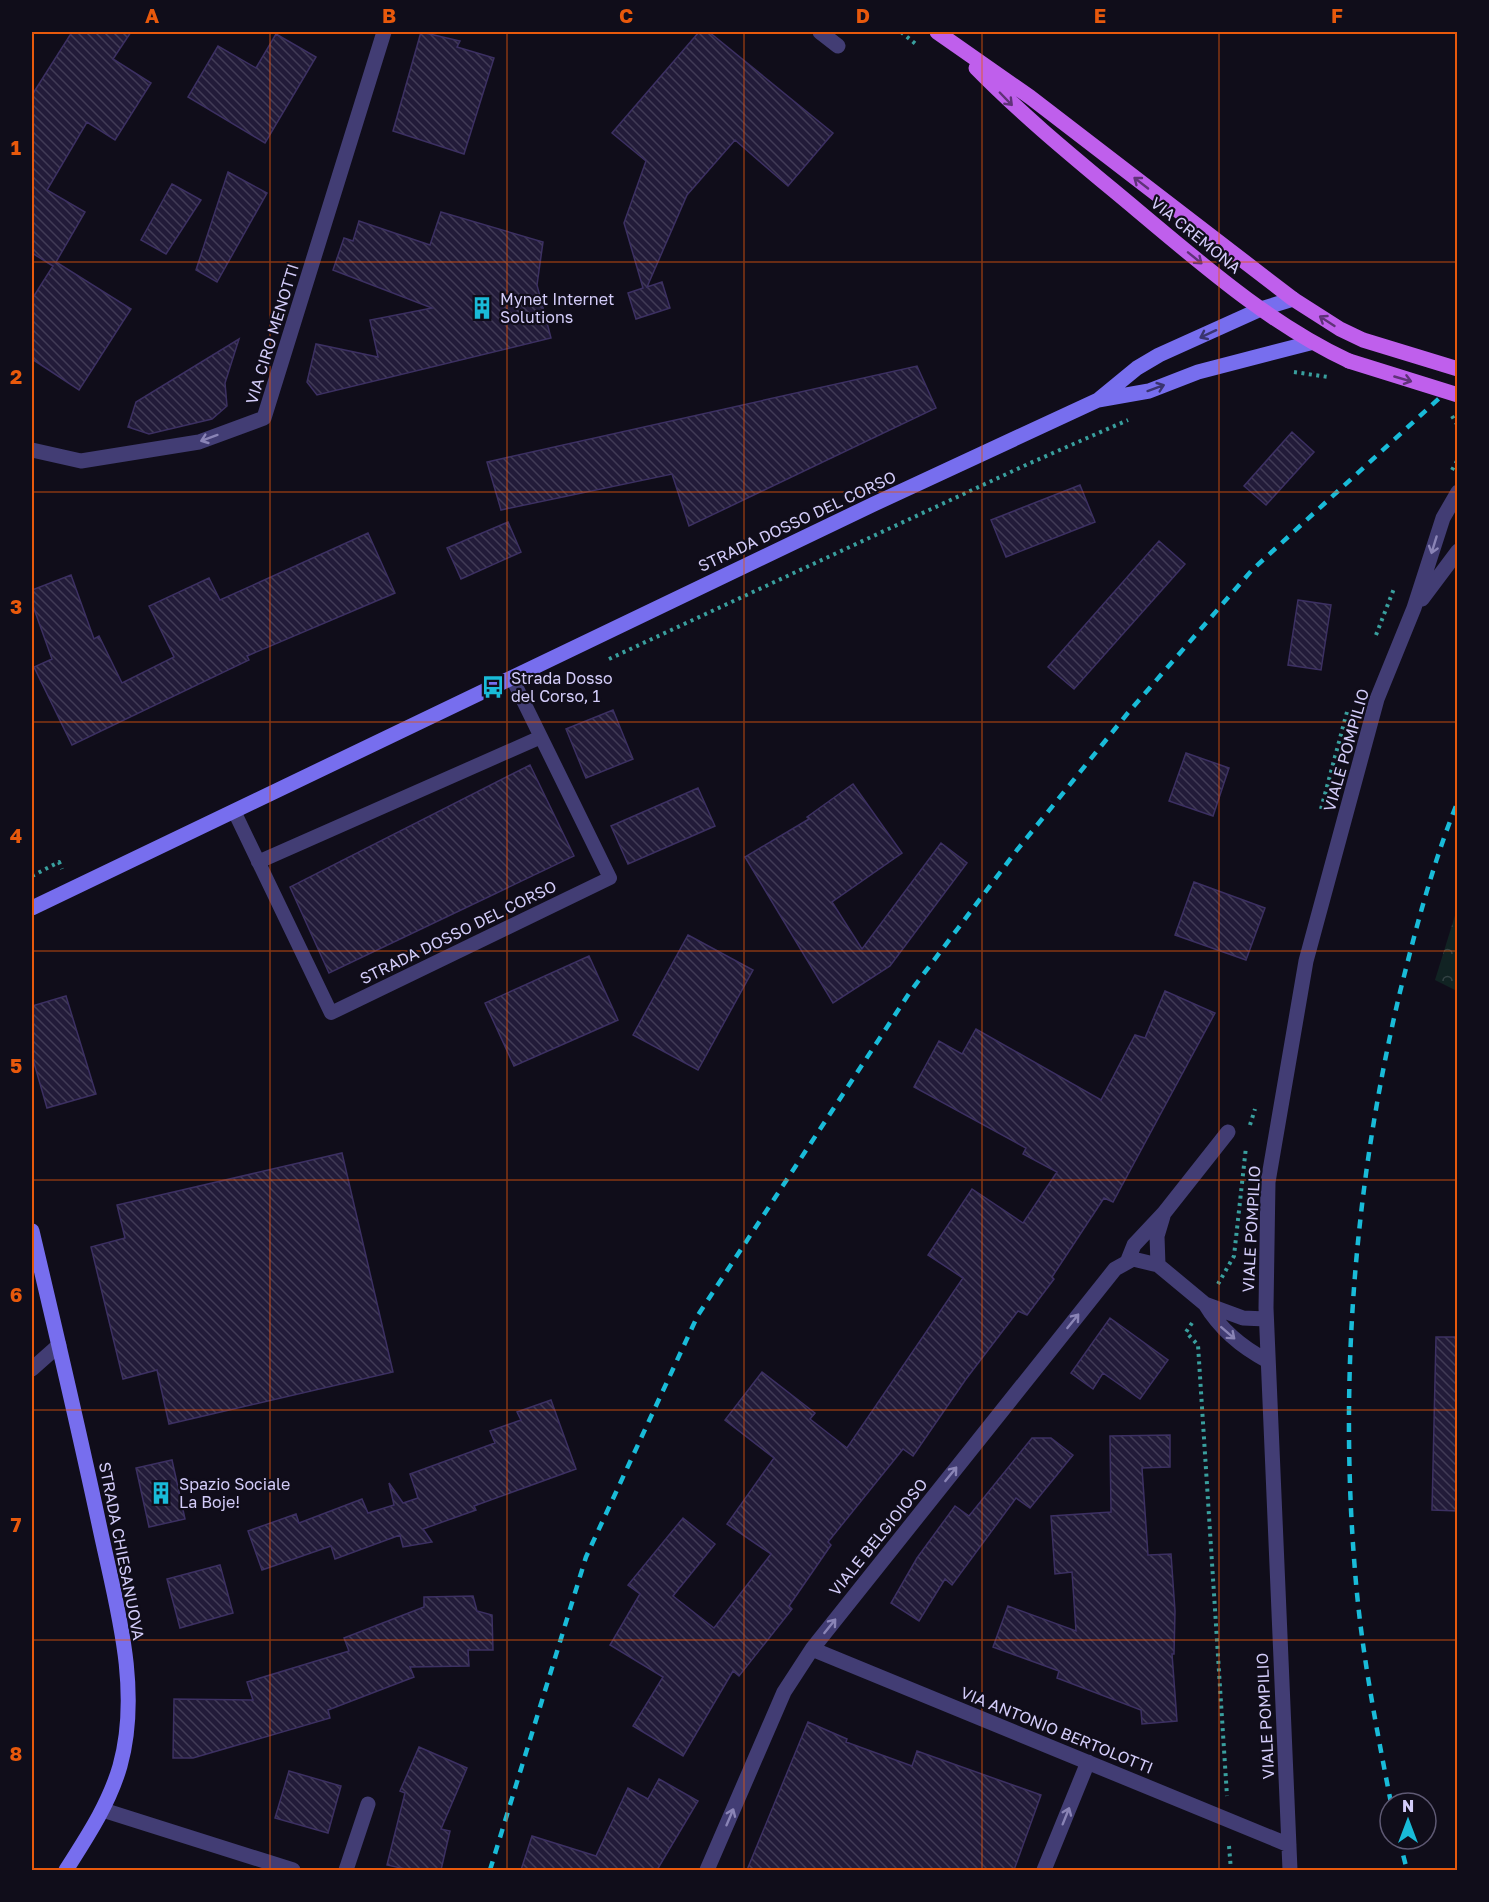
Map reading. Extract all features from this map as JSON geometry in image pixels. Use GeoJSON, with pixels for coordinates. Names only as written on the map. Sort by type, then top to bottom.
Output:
{"type":"FeatureCollection","features":[{"type":"Feature","properties":{"kind":"main road","name":"VIA CREMONA"},"geometry":{"type":"LineString","coordinates":[[937,32],[1030,97],[1293,299],[1340,329],[1363,339],[1458,369]]}},
{"type":"Feature","properties":{"kind":"main road","name":"VIA CREMONA"},"geometry":{"type":"LineString","coordinates":[[951,42],[1018,111],[1170,238],[1261,309],[1310,342],[1349,361],[1458,395]]}},
{"type":"Feature","properties":{"kind":"main road","name":"STRADA DOSSO DEL CORSO"},"geometry":{"type":"LineString","coordinates":[[32,908],[1098,400],[1144,363],[1261,309],[1293,299]]}},
{"type":"Feature","properties":{"kind":"main road","name":"STRADA DOSSO DEL CORSO"},"geometry":{"type":"LineString","coordinates":[[1098,400],[1149,391],[1198,372],[1310,342]]}},
{"type":"Feature","properties":{"kind":"main road","name":"STRADA CHIESANUOVA"},"geometry":{"type":"LineString","coordinates":[[32,1231],[109,1571],[128,1677],[126,1727],[120,1765],[103,1810],[66,1870]]}},
{"type":"Feature","properties":{"kind":"street","name":"VIA CIRO MENOTTI"},"geometry":{"type":"LineString","coordinates":[[32,450],[81,461],[199,442],[264,418],[384,32]]}},
{"type":"Feature","properties":{"kind":"street"},"geometry":{"type":"LineString","coordinates":[[820,32],[838,46]]}},
{"type":"Feature","properties":{"kind":"street","name":"VIALE POMPILIO"},"geometry":{"type":"LineString","coordinates":[[1290,1870],[1266,1319],[1268,1182],[1306,961],[1377,699],[1414,608],[1443,518],[1458,492]]}},
{"type":"Feature","properties":{"kind":"street","name":"VIALE POMPILIO"},"geometry":{"type":"LineString","coordinates":[[1414,608],[1458,551]]}},
{"type":"Feature","properties":{"kind":"street","name":"VIALE BELGIOIOSO"},"geometry":{"type":"LineString","coordinates":[[707,1870],[784,1692],[812,1649],[1115,1269],[1128,1260],[1134,1245],[1164,1214],[1228,1132]]}},
{"type":"Feature","properties":{"kind":"street","name":"VIALE BELGIOIOSO"},"geometry":{"type":"LineString","coordinates":[[1158,1265],[1157,1236],[1164,1214]]}},
{"type":"Feature","properties":{"kind":"street"},"geometry":{"type":"LineString","coordinates":[[1128,1260],[1145,1260],[1158,1265],[1205,1304],[1216,1322],[1245,1348],[1268,1361]]}},
{"type":"Feature","properties":{"kind":"street"},"geometry":{"type":"LineString","coordinates":[[1205,1304],[1243,1318],[1266,1319]]}},
{"type":"Feature","properties":{"kind":"street"},"geometry":{"type":"LineString","coordinates":[[32,1369],[59,1345]]}},
{"type":"Feature","properties":{"kind":"street","name":"VIA ANTONIO BERTOLOTTI"},"geometry":{"type":"LineString","coordinates":[[812,1649],[1289,1845]]}},
{"type":"Feature","properties":{"kind":"street"},"geometry":{"type":"LineString","coordinates":[[1044,1870],[1088,1762]]}},
{"type":"Feature","properties":{"kind":"street"},"geometry":{"type":"LineString","coordinates":[[346,1870],[368,1804]]}},
{"type":"Feature","properties":{"kind":"street"},"geometry":{"type":"LineString","coordinates":[[103,1810],[293,1870]]}},
{"type":"Feature","properties":{"kind":"lane","name":"STRADA DOSSO DEL CORSO"},"geometry":{"type":"LineString","coordinates":[[234,811],[331,1013],[610,878],[512,678]]}},
{"type":"Feature","properties":{"kind":"lane"},"geometry":{"type":"LineString","coordinates":[[258,862],[541,737]]}},
{"type":"Feature","properties":{"kind":"path"},"geometry":{"type":"LineString","coordinates":[[598,664],[1028,464],[1135,417]]}},
{"type":"Feature","properties":{"kind":"green space"},"geometry":{"type":"Polygon","coordinates":[[[1457,909],[1457,991],[1435,980],[1457,909]]]}},
{"type":"Feature","properties":{"kind":"building"},"geometry":{"type":"Polygon","coordinates":[[[72,32],[131,32],[113,59],[151,83],[115,140],[87,122],[47,190],[85,212],[56,262],[131,309],[79,390],[32,359],[32,299],[53,266],[32,253],[32,95],[72,32]]]}},
{"type":"Feature","properties":{"kind":"building"},"geometry":{"type":"Polygon","coordinates":[[[421,32],[460,41],[457,47],[494,58],[464,154],[393,131],[421,32]]]}},
{"type":"Feature","properties":{"kind":"building"},"geometry":{"type":"Polygon","coordinates":[[[699,32],[709,32],[833,133],[788,186],[735,140],[687,195],[647,287],[662,282],[670,308],[636,319],[628,293],[643,288],[624,223],[646,161],[612,133],[699,32]]]}},
{"type":"Feature","properties":{"kind":"building"},"geometry":{"type":"Polygon","coordinates":[[[276,34],[316,57],[265,143],[188,97],[218,46],[256,68],[276,34]]]}},
{"type":"Feature","properties":{"kind":"building"},"geometry":{"type":"Polygon","coordinates":[[[228,172],[267,193],[217,282],[196,270],[228,172]]]}},
{"type":"Feature","properties":{"kind":"building"},"geometry":{"type":"Polygon","coordinates":[[[172,184],[201,200],[166,254],[141,240],[172,184]]]}},
{"type":"Feature","properties":{"kind":"building","name":"Mynet Internet Solutions"},"geometry":{"type":"Polygon","coordinates":[[[441,212],[543,242],[537,285],[551,338],[317,395],[307,382],[316,344],[378,357],[370,320],[432,308],[333,270],[344,238],[353,241],[359,221],[430,245],[441,212]]]}},
{"type":"Feature","properties":{"kind":"building"},"geometry":{"type":"Polygon","coordinates":[[[239,339],[225,383],[227,406],[212,419],[149,434],[128,427],[136,402],[239,339]]]}},
{"type":"Feature","properties":{"kind":"building"},"geometry":{"type":"Polygon","coordinates":[[[917,366],[936,408],[689,526],[672,474],[501,510],[487,462],[917,366]]]}},
{"type":"Feature","properties":{"kind":"building"},"geometry":{"type":"Polygon","coordinates":[[[1292,432],[1314,452],[1266,505],[1244,486],[1292,432]]]}},
{"type":"Feature","properties":{"kind":"building"},"geometry":{"type":"Polygon","coordinates":[[[1080,485],[1095,522],[1006,557],[991,520],[1080,485]]]}},
{"type":"Feature","properties":{"kind":"building"},"geometry":{"type":"Polygon","coordinates":[[[508,522],[521,552],[461,579],[447,548],[508,522]]]}},
{"type":"Feature","properties":{"kind":"building"},"geometry":{"type":"Polygon","coordinates":[[[368,533],[395,593],[247,656],[249,660],[72,745],[34,667],[52,659],[32,603],[32,590],[71,575],[94,639],[99,636],[122,683],[174,657],[149,606],[209,578],[220,600],[368,533]]]}},
{"type":"Feature","properties":{"kind":"building"},"geometry":{"type":"Polygon","coordinates":[[[1159,541],[1185,564],[1074,689],[1048,667],[1159,541]]]}},
{"type":"Feature","properties":{"kind":"building"},"geometry":{"type":"Polygon","coordinates":[[[1298,600],[1331,605],[1321,670],[1288,665],[1298,600]]]}},
{"type":"Feature","properties":{"kind":"building"},"geometry":{"type":"Polygon","coordinates":[[[613,710],[633,759],[586,778],[566,729],[613,710]]]}},
{"type":"Feature","properties":{"kind":"building"},"geometry":{"type":"Polygon","coordinates":[[[1186,753],[1229,768],[1213,816],[1169,801],[1186,753]]]}},
{"type":"Feature","properties":{"kind":"building"},"geometry":{"type":"Polygon","coordinates":[[[530,765],[574,856],[329,973],[290,887],[530,765]]]}},
{"type":"Feature","properties":{"kind":"building"},"geometry":{"type":"Polygon","coordinates":[[[853,784],[902,853],[832,902],[862,949],[941,843],[967,863],[890,966],[833,1003],[745,857],[809,819],[807,817],[853,784]]]}},
{"type":"Feature","properties":{"kind":"building"},"geometry":{"type":"Polygon","coordinates":[[[698,788],[715,826],[628,864],[611,826],[698,788]]]}},
{"type":"Feature","properties":{"kind":"building"},"geometry":{"type":"Polygon","coordinates":[[[1194,882],[1265,908],[1246,960],[1175,935],[1194,882]]]}},
{"type":"Feature","properties":{"kind":"building"},"geometry":{"type":"Polygon","coordinates":[[[688,935],[753,970],[698,1070],[633,1035],[688,935]]]}},
{"type":"Feature","properties":{"kind":"building"},"geometry":{"type":"Polygon","coordinates":[[[589,956],[618,1020],[514,1066],[485,1003],[589,956]]]}},
{"type":"Feature","properties":{"kind":"building"},"geometry":{"type":"Polygon","coordinates":[[[1165,991],[1215,1013],[1113,1202],[1104,1198],[1052,1277],[1054,1279],[1027,1315],[1018,1311],[966,1379],[913,1456],[903,1449],[828,1542],[831,1545],[789,1606],[792,1609],[739,1676],[733,1671],[683,1756],[633,1726],[663,1677],[610,1645],[640,1594],[628,1585],[683,1518],[715,1544],[673,1596],[714,1628],[771,1554],[727,1524],[774,1458],[725,1420],[762,1372],[815,1413],[810,1419],[847,1448],[963,1278],[928,1255],[972,1189],[1023,1223],[1057,1172],[1023,1154],[1026,1148],[914,1087],[939,1041],[962,1054],[976,1029],[1101,1100],[1135,1035],[1145,1038],[1165,991]]]}},
{"type":"Feature","properties":{"kind":"building"},"geometry":{"type":"Polygon","coordinates":[[[66,996],[96,1094],[47,1108],[32,1056],[32,1006],[66,996]]]}},
{"type":"Feature","properties":{"kind":"building"},"geometry":{"type":"Polygon","coordinates":[[[342,1153],[393,1372],[169,1424],[157,1370],[123,1379],[91,1247],[125,1238],[117,1205],[342,1153]]]}},
{"type":"Feature","properties":{"kind":"building"},"geometry":{"type":"Polygon","coordinates":[[[1110,1318],[1168,1360],[1140,1399],[1103,1373],[1093,1389],[1071,1373],[1110,1318]]]}},
{"type":"Feature","properties":{"kind":"building"},"geometry":{"type":"Polygon","coordinates":[[[1436,1337],[1458,1337],[1458,1511],[1432,1510],[1436,1337]]]}},
{"type":"Feature","properties":{"kind":"building"},"geometry":{"type":"Polygon","coordinates":[[[551,1400],[576,1469],[474,1506],[476,1510],[423,1529],[432,1542],[403,1547],[400,1535],[335,1559],[331,1546],[262,1570],[248,1531],[296,1514],[299,1523],[362,1499],[368,1513],[394,1505],[389,1483],[403,1503],[418,1498],[410,1474],[495,1443],[490,1431],[521,1420],[517,1412],[551,1400]]]}},
{"type":"Feature","properties":{"kind":"building"},"geometry":{"type":"Polygon","coordinates":[[[1170,1435],[1170,1467],[1142,1468],[1148,1555],[1171,1554],[1175,1611],[1174,1654],[1172,1654],[1177,1721],[1142,1724],[1141,1710],[1057,1678],[1059,1671],[993,1647],[1008,1606],[1076,1631],[1072,1572],[1055,1574],[1051,1516],[1111,1512],[1110,1436],[1170,1435]]]}},
{"type":"Feature","properties":{"kind":"building"},"geometry":{"type":"Polygon","coordinates":[[[1032,1438],[1051,1438],[1073,1455],[1030,1508],[1016,1498],[952,1585],[945,1579],[919,1621],[891,1603],[917,1558],[955,1506],[969,1516],[1032,1438]]]}},
{"type":"Feature","properties":{"kind":"building","name":"Spazio Sociale La Boje!"},"geometry":{"type":"Polygon","coordinates":[[[172,1460],[185,1519],[149,1527],[136,1468],[172,1460]]]}},
{"type":"Feature","properties":{"kind":"building"},"geometry":{"type":"Polygon","coordinates":[[[220,1565],[233,1613],[180,1628],[167,1579],[220,1565]]]}},
{"type":"Feature","properties":{"kind":"building"},"geometry":{"type":"Polygon","coordinates":[[[473,1596],[477,1611],[492,1615],[493,1650],[468,1650],[469,1666],[410,1667],[414,1677],[328,1710],[330,1718],[193,1758],[173,1758],[174,1699],[253,1700],[247,1682],[349,1651],[344,1638],[424,1607],[424,1597],[473,1596]]]}},
{"type":"Feature","properties":{"kind":"building"},"geometry":{"type":"Polygon","coordinates":[[[808,1722],[847,1739],[846,1742],[912,1766],[917,1751],[1041,1795],[1014,1870],[747,1870],[808,1722]]]}},
{"type":"Feature","properties":{"kind":"building"},"geometry":{"type":"Polygon","coordinates":[[[419,1747],[467,1768],[441,1829],[450,1831],[441,1870],[410,1870],[387,1865],[405,1793],[400,1791],[419,1747]]]}},
{"type":"Feature","properties":{"kind":"building"},"geometry":{"type":"Polygon","coordinates":[[[289,1771],[341,1786],[328,1833],[275,1818],[289,1771]]]}},
{"type":"Feature","properties":{"kind":"building"},"geometry":{"type":"Polygon","coordinates":[[[659,1779],[698,1801],[657,1870],[521,1870],[532,1836],[596,1856],[628,1788],[648,1799],[659,1779]]]}},
{"type":"Feature","properties":{"kind":"railway"},"geometry":{"type":"LineString","coordinates":[[490,1870],[586,1557],[698,1315],[910,992],[1017,850],[1127,714],[1252,570],[1458,381]]}},
{"type":"Feature","properties":{"kind":"railway"},"geometry":{"type":"LineString","coordinates":[[1389,1791],[1365,1658],[1355,1571],[1350,1498],[1350,1352],[1355,1280],[1362,1207],[1384,1063],[1419,920],[1433,871],[1458,801]]}},
{"type":"Feature","properties":{"kind":"railway"},"geometry":{"type":"LineString","coordinates":[[1402,1851],[1407,1870]]}},
{"type":"Feature","properties":{"kind":"place","name":"Mynet Internet Solutions"},"geometry":{"type":"Point","coordinates":[482,308]}},
{"type":"Feature","properties":{"kind":"place","name":"Strada Dosso del Corso, 1"},"geometry":{"type":"Point","coordinates":[493,687]}},
{"type":"Feature","properties":{"kind":"place","name":"Spazio Sociale La Boje!"},"geometry":{"type":"Point","coordinates":[161,1493]}}]}
